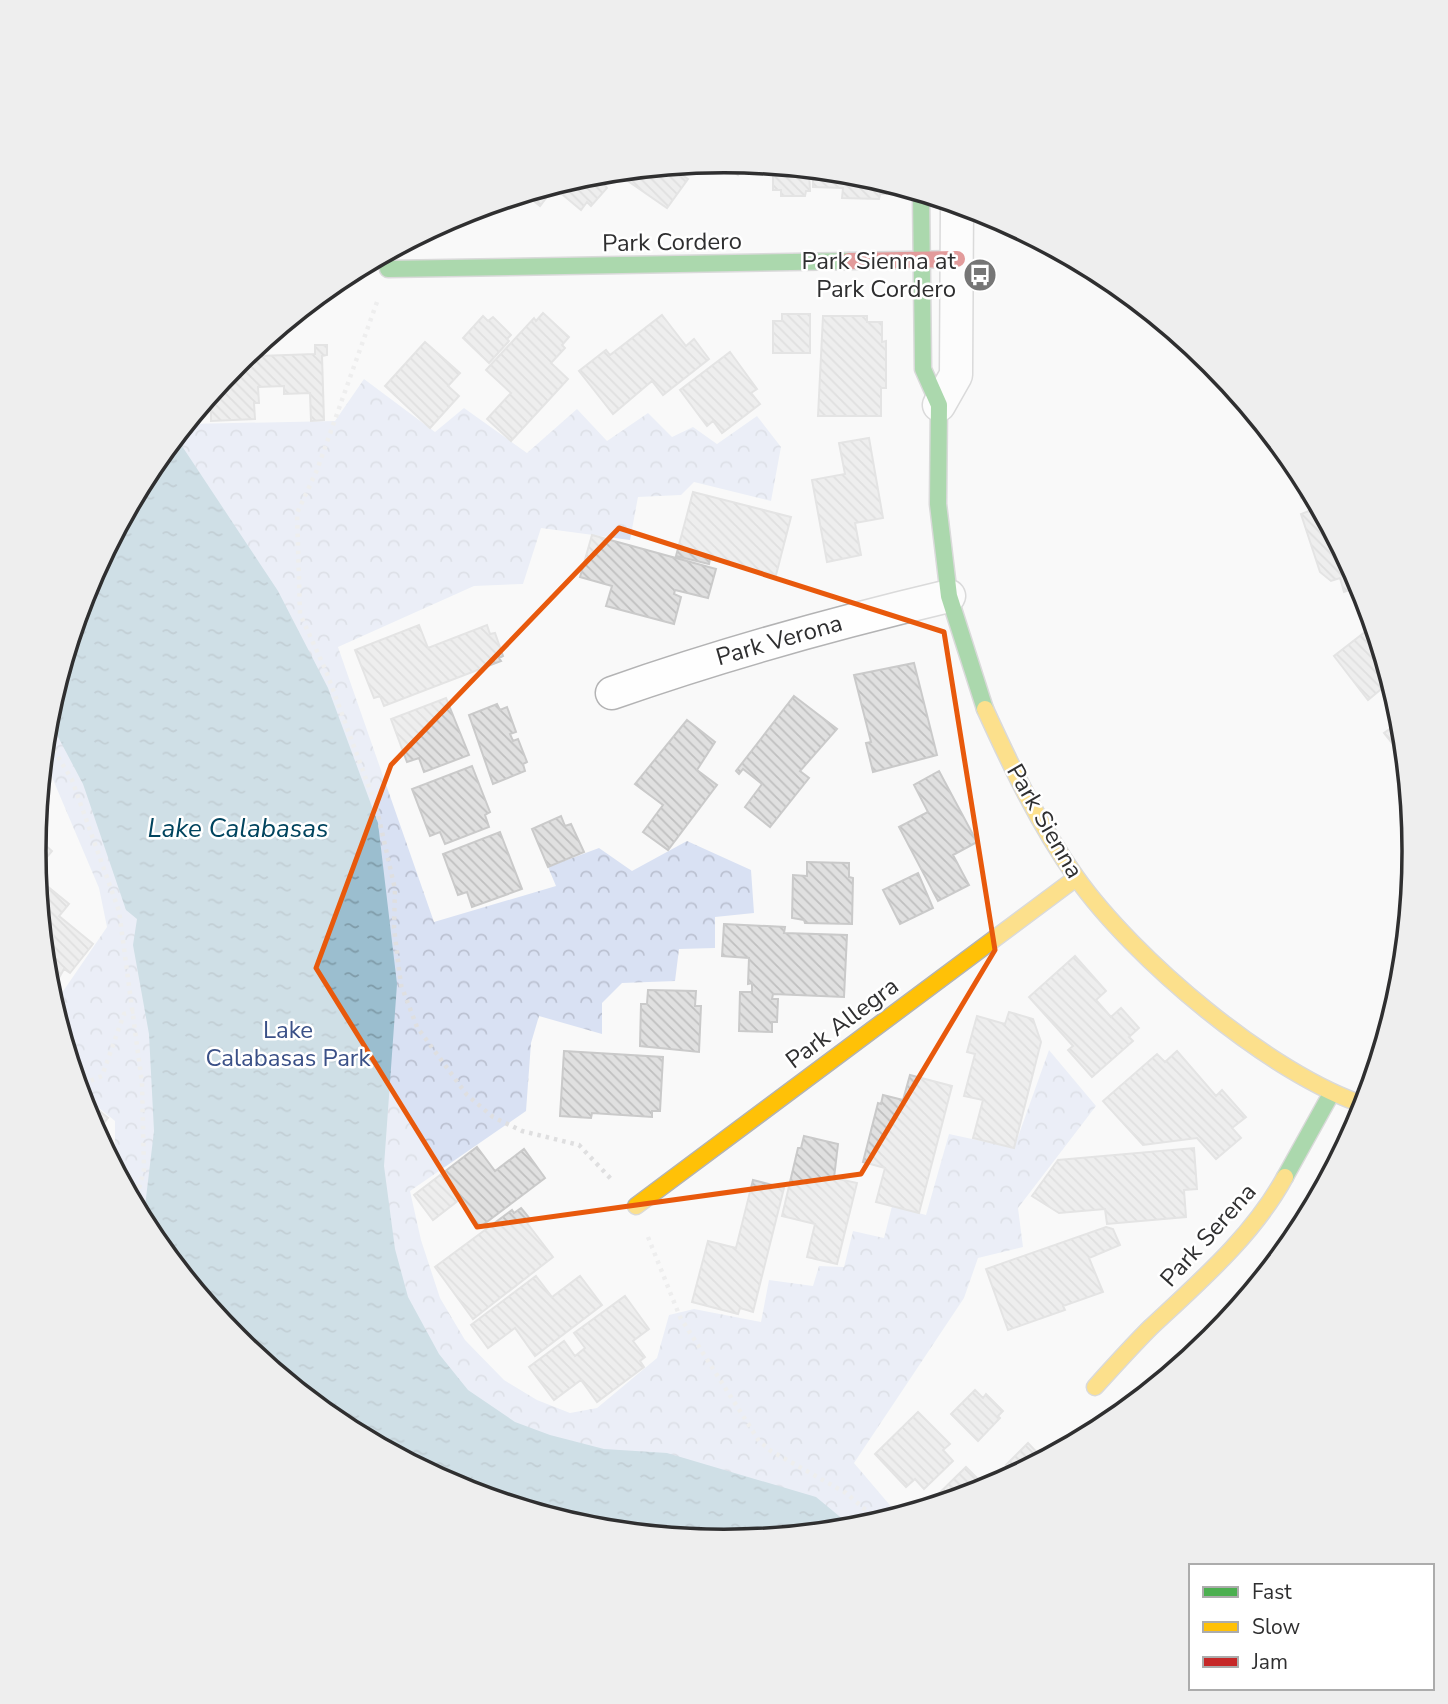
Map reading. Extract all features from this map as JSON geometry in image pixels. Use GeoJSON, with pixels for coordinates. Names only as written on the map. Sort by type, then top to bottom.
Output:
{"type":"FeatureCollection","features":[{"type":"Feature","properties":{"kind":"street","name":"Park Sienna"},"geometry":{"type":"LineString","coordinates":[[921,203],[923,369],[939,405],[939,504],[949,596],[980,698],[1019,783],[1076,878],[1145,956],[1228,1027],[1331,1094],[1355,1101]]}},
{"type":"Feature","properties":{"kind":"street","name":"Park Sienna"},"geometry":{"type":"LineString","coordinates":[[939,405],[956,375],[957,215]]}},
{"type":"Feature","properties":{"kind":"street","name":"Park Cordero"},"geometry":{"type":"LineString","coordinates":[[388,270],[957,259]]}},
{"type":"Feature","properties":{"kind":"street","name":"Park Verona"},"geometry":{"type":"LineString","coordinates":[[612,693],[701,662],[822,627],[949,596]]}},
{"type":"Feature","properties":{"kind":"street","name":"Park Allegra"},"geometry":{"type":"LineString","coordinates":[[636,1206],[1076,878]]}},
{"type":"Feature","properties":{"kind":"street","name":"Park Serena"},"geometry":{"type":"LineString","coordinates":[[1095,1387],[1147,1331],[1209,1273],[1276,1194],[1331,1094]]}},
{"type":"Feature","properties":{"kind":"path"},"geometry":{"type":"LineString","coordinates":[[388,270],[317,470],[298,513],[300,614],[326,671],[376,806],[395,889],[394,928],[401,985],[417,1027],[467,1095],[493,1117],[522,1131],[579,1145],[636,1206],[680,1317],[759,1441],[771,1451],[846,1493],[870,1514]]}},
{"type":"Feature","properties":{"kind":"path"},"geometry":{"type":"LineString","coordinates":[[54,749],[72,780],[119,911],[135,1011],[142,1083],[144,1170],[138,1194]]}},
{"type":"Feature","properties":{"kind":"path"},"geometry":{"type":"LineString","coordinates":[[86,1080],[102,1076],[124,1014],[135,1011]]}},
{"type":"Feature","properties":{"kind":"highlighted area"},"geometry":{"type":"Polygon","coordinates":[[[619,528],[944,632],[995,950],[861,1174],[477,1227],[316,968],[391,765],[619,528]]]}},
{"type":"Feature","properties":{"kind":"green space","name":"Lake Calabasas Park"},"geometry":{"type":"Polygon","coordinates":[[[364,379],[435,432],[464,408],[527,453],[577,409],[607,441],[648,413],[672,437],[693,427],[717,444],[757,416],[781,447],[771,501],[694,482],[681,495],[638,497],[630,540],[541,528],[523,584],[474,586],[338,647],[434,922],[556,886],[548,867],[599,848],[632,871],[687,841],[751,870],[754,913],[715,917],[715,948],[679,949],[675,981],[622,983],[602,1003],[602,1034],[539,1016],[531,1043],[526,1111],[410,1191],[421,1240],[440,1298],[465,1340],[504,1380],[537,1400],[570,1413],[597,1408],[657,1358],[669,1315],[694,1309],[761,1322],[769,1280],[813,1286],[819,1266],[844,1267],[853,1231],[884,1238],[892,1206],[926,1215],[949,1134],[1014,1148],[1049,1050],[1096,1106],[1018,1208],[1023,1247],[978,1258],[964,1298],[854,1463],[893,1509],[813,1525],[768,1529],[680,1529],[635,1525],[548,1507],[464,1479],[424,1461],[347,1416],[311,1390],[244,1332],[186,1265],[160,1229],[115,1152],[115,1121],[94,1104],[69,1028],[61,994],[107,927],[99,888],[50,773],[69,676],[97,592],[115,552],[160,475],[199,424],[335,421],[364,379]]]}},
{"type":"Feature","properties":{"kind":"water","name":"Lake Calabasas"},"geometry":{"type":"Polygon","coordinates":[[[181,445],[278,591],[328,688],[378,823],[397,984],[384,1166],[395,1249],[408,1297],[439,1354],[468,1390],[515,1422],[550,1435],[604,1449],[667,1453],[816,1497],[843,1519],[768,1529],[680,1529],[635,1525],[592,1517],[506,1494],[464,1479],[385,1440],[311,1390],[244,1332],[186,1265],[145,1205],[154,1131],[149,1034],[133,945],[137,919],[126,910],[83,784],[56,734],[69,676],[97,592],[115,552],[136,513],[181,445]]]}},
{"type":"Feature","properties":{"kind":"building"},"geometry":{"type":"Polygon","coordinates":[[[682,175],[688,179],[667,208],[627,180],[682,175]]]}},
{"type":"Feature","properties":{"kind":"building"},"geometry":{"type":"Polygon","coordinates":[[[773,175],[809,179],[810,191],[806,191],[805,196],[781,196],[781,190],[773,190],[773,175]]]}},
{"type":"Feature","properties":{"kind":"building"},"geometry":{"type":"Polygon","coordinates":[[[813,179],[886,194],[880,194],[879,199],[842,198],[843,188],[813,187],[813,179]]]}},
{"type":"Feature","properties":{"kind":"building"},"geometry":{"type":"Polygon","coordinates":[[[605,185],[607,188],[591,206],[587,202],[581,210],[562,194],[605,185]]]}},
{"type":"Feature","properties":{"kind":"building"},"geometry":{"type":"Polygon","coordinates":[[[546,198],[546,198],[540,206],[534,201],[546,198]]]}},
{"type":"Feature","properties":{"kind":"building"},"geometry":{"type":"Polygon","coordinates":[[[543,313],[569,337],[562,345],[565,348],[551,363],[568,379],[511,441],[487,419],[511,393],[486,370],[534,318],[536,321],[543,313]]]}},
{"type":"Feature","properties":{"kind":"building"},"geometry":{"type":"Polygon","coordinates":[[[782,314],[810,314],[810,353],[773,353],[773,321],[782,321],[782,314]]]}},
{"type":"Feature","properties":{"kind":"building"},"geometry":{"type":"Polygon","coordinates":[[[662,315],[686,346],[694,339],[709,359],[663,395],[652,381],[613,414],[579,371],[606,350],[610,355],[662,315]]]}},
{"type":"Feature","properties":{"kind":"building"},"geometry":{"type":"Polygon","coordinates":[[[483,316],[488,321],[493,317],[511,335],[507,339],[509,341],[489,363],[463,338],[483,316]]]}},
{"type":"Feature","properties":{"kind":"building"},"geometry":{"type":"Polygon","coordinates":[[[823,316],[867,316],[867,322],[882,322],[882,342],[886,341],[886,388],[881,388],[881,416],[818,416],[823,316]]]}},
{"type":"Feature","properties":{"kind":"building"},"geometry":{"type":"Polygon","coordinates":[[[425,342],[460,373],[448,386],[459,396],[430,428],[385,386],[425,342]]]}},
{"type":"Feature","properties":{"kind":"building"},"geometry":{"type":"Polygon","coordinates":[[[315,345],[327,345],[327,355],[322,356],[324,420],[311,421],[310,393],[284,394],[284,386],[258,387],[259,403],[254,403],[255,419],[211,421],[211,409],[262,356],[315,354],[315,345]]]}},
{"type":"Feature","properties":{"kind":"building"},"geometry":{"type":"Polygon","coordinates":[[[730,352],[757,389],[751,393],[760,404],[722,433],[713,421],[707,426],[680,390],[730,352]]]}},
{"type":"Feature","properties":{"kind":"building"},"geometry":{"type":"Polygon","coordinates":[[[869,438],[883,518],[855,523],[861,555],[827,562],[812,480],[845,474],[839,443],[869,438]]]}},
{"type":"Feature","properties":{"kind":"building"},"geometry":{"type":"Polygon","coordinates":[[[693,492],[791,517],[776,575],[710,559],[709,564],[676,556],[693,492]]]}},
{"type":"Feature","properties":{"kind":"building"},"geometry":{"type":"Polygon","coordinates":[[[1310,510],[1350,590],[1344,592],[1340,578],[1331,581],[1320,572],[1301,514],[1310,510]]]}},
{"type":"Feature","properties":{"kind":"building"},"geometry":{"type":"Polygon","coordinates":[[[592,535],[716,569],[708,598],[675,590],[674,594],[681,597],[674,624],[606,606],[612,586],[580,577],[592,535]]]}},
{"type":"Feature","properties":{"kind":"building"},"geometry":{"type":"Polygon","coordinates":[[[419,625],[428,648],[487,625],[490,634],[495,633],[503,656],[499,658],[501,661],[384,706],[380,696],[374,698],[355,650],[419,625]]]}},
{"type":"Feature","properties":{"kind":"building"},"geometry":{"type":"Polygon","coordinates":[[[1365,632],[1382,689],[1368,700],[1334,656],[1365,632]]]}},
{"type":"Feature","properties":{"kind":"building"},"geometry":{"type":"Polygon","coordinates":[[[914,663],[937,755],[873,772],[866,743],[871,742],[854,675],[914,663]]]}},
{"type":"Feature","properties":{"kind":"building"},"geometry":{"type":"Polygon","coordinates":[[[794,696],[837,729],[800,771],[809,778],[770,827],[745,807],[762,784],[743,769],[739,774],[736,771],[794,696]]]}},
{"type":"Feature","properties":{"kind":"building"},"geometry":{"type":"Polygon","coordinates":[[[446,698],[469,755],[424,772],[419,758],[407,762],[391,719],[446,698]]]}},
{"type":"Feature","properties":{"kind":"building"},"geometry":{"type":"Polygon","coordinates":[[[497,704],[500,710],[507,707],[516,732],[510,734],[513,741],[518,739],[527,762],[523,764],[525,771],[493,784],[469,715],[497,704]]]}},
{"type":"Feature","properties":{"kind":"building"},"geometry":{"type":"Polygon","coordinates":[[[687,720],[715,742],[697,770],[717,785],[668,850],[643,832],[663,805],[635,784],[687,720]]]}},
{"type":"Feature","properties":{"kind":"building"},"geometry":{"type":"Polygon","coordinates":[[[1391,728],[1394,745],[1384,733],[1391,728]]]}},
{"type":"Feature","properties":{"kind":"building"},"geometry":{"type":"Polygon","coordinates":[[[472,766],[490,812],[485,815],[489,827],[445,844],[440,832],[430,836],[412,789],[472,766]]]}},
{"type":"Feature","properties":{"kind":"building"},"geometry":{"type":"Polygon","coordinates":[[[939,771],[977,842],[953,855],[969,885],[938,901],[899,827],[928,812],[914,785],[939,771]]]}},
{"type":"Feature","properties":{"kind":"building"},"geometry":{"type":"Polygon","coordinates":[[[561,816],[565,826],[571,824],[584,852],[548,867],[532,829],[561,816]]]}},
{"type":"Feature","properties":{"kind":"building"},"geometry":{"type":"Polygon","coordinates":[[[500,832],[522,889],[472,907],[467,892],[458,895],[443,854],[500,832]]]}},
{"type":"Feature","properties":{"kind":"building"},"geometry":{"type":"Polygon","coordinates":[[[46,846],[52,851],[46,858],[46,846]]]}},
{"type":"Feature","properties":{"kind":"building"},"geometry":{"type":"Polygon","coordinates":[[[807,862],[849,863],[849,877],[853,878],[852,924],[805,923],[804,920],[792,918],[793,875],[807,876],[807,862]]]}},
{"type":"Feature","properties":{"kind":"building"},"geometry":{"type":"Polygon","coordinates":[[[918,873],[933,908],[900,924],[883,890],[918,873]]]}},
{"type":"Feature","properties":{"kind":"building"},"geometry":{"type":"Polygon","coordinates":[[[47,886],[69,904],[59,916],[93,944],[70,973],[64,969],[58,979],[51,941],[47,886]]]}},
{"type":"Feature","properties":{"kind":"building"},"geometry":{"type":"Polygon","coordinates":[[[724,924],[785,927],[784,933],[847,935],[844,997],[773,994],[772,999],[778,999],[777,1022],[772,1022],[772,1032],[739,1031],[740,992],[752,992],[752,983],[748,984],[749,958],[722,956],[724,924]]]}},
{"type":"Feature","properties":{"kind":"building"},"geometry":{"type":"Polygon","coordinates":[[[1075,956],[1106,991],[1096,1000],[1111,1017],[1121,1008],[1139,1028],[1129,1037],[1133,1041],[1092,1077],[1068,1050],[1073,1046],[1029,997],[1075,956]]]}},
{"type":"Feature","properties":{"kind":"building"},"geometry":{"type":"Polygon","coordinates":[[[648,990],[696,991],[695,1006],[701,1006],[699,1052],[640,1046],[641,1004],[647,1004],[648,990]]]}},
{"type":"Feature","properties":{"kind":"building"},"geometry":{"type":"Polygon","coordinates":[[[1009,1012],[1033,1019],[1041,1042],[1014,1148],[973,1138],[983,1100],[964,1096],[975,1054],[967,1052],[977,1016],[1005,1024],[1009,1012]]]}},
{"type":"Feature","properties":{"kind":"building"},"geometry":{"type":"Polygon","coordinates":[[[564,1051],[663,1057],[660,1111],[652,1111],[652,1117],[592,1113],[591,1118],[560,1116],[564,1051]]]}},
{"type":"Feature","properties":{"kind":"building"},"geometry":{"type":"Polygon","coordinates":[[[1177,1051],[1216,1096],[1222,1090],[1246,1117],[1232,1128],[1241,1138],[1216,1159],[1197,1138],[1143,1145],[1103,1101],[1157,1054],[1165,1062],[1177,1051]]]}},
{"type":"Feature","properties":{"kind":"building"},"geometry":{"type":"Polygon","coordinates":[[[910,1075],[952,1086],[919,1213],[876,1202],[885,1168],[863,1162],[878,1103],[881,1104],[883,1095],[903,1100],[910,1075]]]}},
{"type":"Feature","properties":{"kind":"building"},"geometry":{"type":"Polygon","coordinates":[[[95,1108],[108,1118],[103,1125],[95,1108]]]}},
{"type":"Feature","properties":{"kind":"building"},"geometry":{"type":"Polygon","coordinates":[[[804,1136],[838,1144],[834,1178],[857,1183],[837,1264],[807,1257],[815,1224],[782,1216],[798,1148],[801,1148],[804,1136]]]}},
{"type":"Feature","properties":{"kind":"building"},"geometry":{"type":"Polygon","coordinates":[[[477,1147],[495,1171],[524,1149],[545,1178],[480,1227],[459,1200],[433,1220],[414,1195],[477,1147]]]}},
{"type":"Feature","properties":{"kind":"building"},"geometry":{"type":"Polygon","coordinates":[[[1194,1148],[1197,1189],[1184,1190],[1186,1217],[1107,1224],[1105,1209],[1059,1213],[1032,1196],[1058,1160],[1194,1148]]]}},
{"type":"Feature","properties":{"kind":"building"},"geometry":{"type":"Polygon","coordinates":[[[753,1180],[784,1188],[753,1312],[740,1308],[738,1314],[692,1302],[708,1241],[736,1248],[753,1180]]]}},
{"type":"Feature","properties":{"kind":"building"},"geometry":{"type":"Polygon","coordinates":[[[521,1208],[531,1220],[527,1223],[553,1257],[473,1319],[435,1267],[512,1210],[514,1213],[521,1208]]]}},
{"type":"Feature","properties":{"kind":"building"},"geometry":{"type":"Polygon","coordinates":[[[1106,1227],[1113,1229],[1120,1245],[1089,1258],[1103,1292],[1063,1306],[1065,1310],[1008,1330],[986,1269],[1106,1227]]]}},
{"type":"Feature","properties":{"kind":"building"},"geometry":{"type":"Polygon","coordinates":[[[536,1276],[552,1297],[580,1276],[602,1305],[535,1356],[515,1328],[488,1348],[471,1325],[536,1276]]]}},
{"type":"Feature","properties":{"kind":"building"},"geometry":{"type":"Polygon","coordinates":[[[625,1296],[649,1329],[633,1341],[645,1357],[640,1361],[644,1367],[597,1402],[581,1380],[554,1400],[529,1367],[564,1341],[575,1356],[585,1348],[574,1333],[625,1296]]]}},
{"type":"Feature","properties":{"kind":"building"},"geometry":{"type":"Polygon","coordinates":[[[975,1390],[983,1398],[986,1394],[1003,1411],[998,1416],[1000,1418],[978,1441],[951,1414],[975,1390]]]}},
{"type":"Feature","properties":{"kind":"building"},"geometry":{"type":"Polygon","coordinates":[[[918,1412],[950,1444],[943,1450],[953,1461],[924,1489],[915,1479],[906,1487],[875,1454],[918,1412]]]}},
{"type":"Feature","properties":{"kind":"building"},"geometry":{"type":"Polygon","coordinates":[[[1028,1443],[1038,1454],[1009,1468],[1006,1465],[1028,1443]]]}},
{"type":"Feature","properties":{"kind":"building"},"geometry":{"type":"Polygon","coordinates":[[[966,1467],[980,1481],[942,1494],[937,1496],[966,1467]]]}},
{"type":"Feature","properties":{"kind":"traffic: fast"},"geometry":{"type":"LineString","coordinates":[[921,204],[923,369],[939,405],[938,504],[949,596],[985,709]]}},
{"type":"Feature","properties":{"kind":"traffic: fast"},"geometry":{"type":"LineString","coordinates":[[388,269],[849,261]]}},
{"type":"Feature","properties":{"kind":"traffic: fast"},"geometry":{"type":"LineString","coordinates":[[1285,1177],[1331,1094]]}},
{"type":"Feature","properties":{"kind":"traffic: slow"},"geometry":{"type":"LineString","coordinates":[[985,709],[1026,795],[1050,837],[1076,877],[1132,943],[1168,977],[1247,1041],[1288,1068],[1355,1101]]}},
{"type":"Feature","properties":{"kind":"traffic: slow"},"geometry":{"type":"LineString","coordinates":[[636,1206],[1076,878]]}},
{"type":"Feature","properties":{"kind":"traffic: slow"},"geometry":{"type":"LineString","coordinates":[[1095,1387],[1143,1335],[1241,1239],[1272,1199],[1285,1177]]}},
{"type":"Feature","properties":{"kind":"traffic: jam"},"geometry":{"type":"LineString","coordinates":[[849,261],[957,259]]}},
{"type":"Feature","properties":{"kind":"place","name":"Park Sienna at Park Cordero"},"geometry":{"type":"Point","coordinates":[980,275]}}]}
